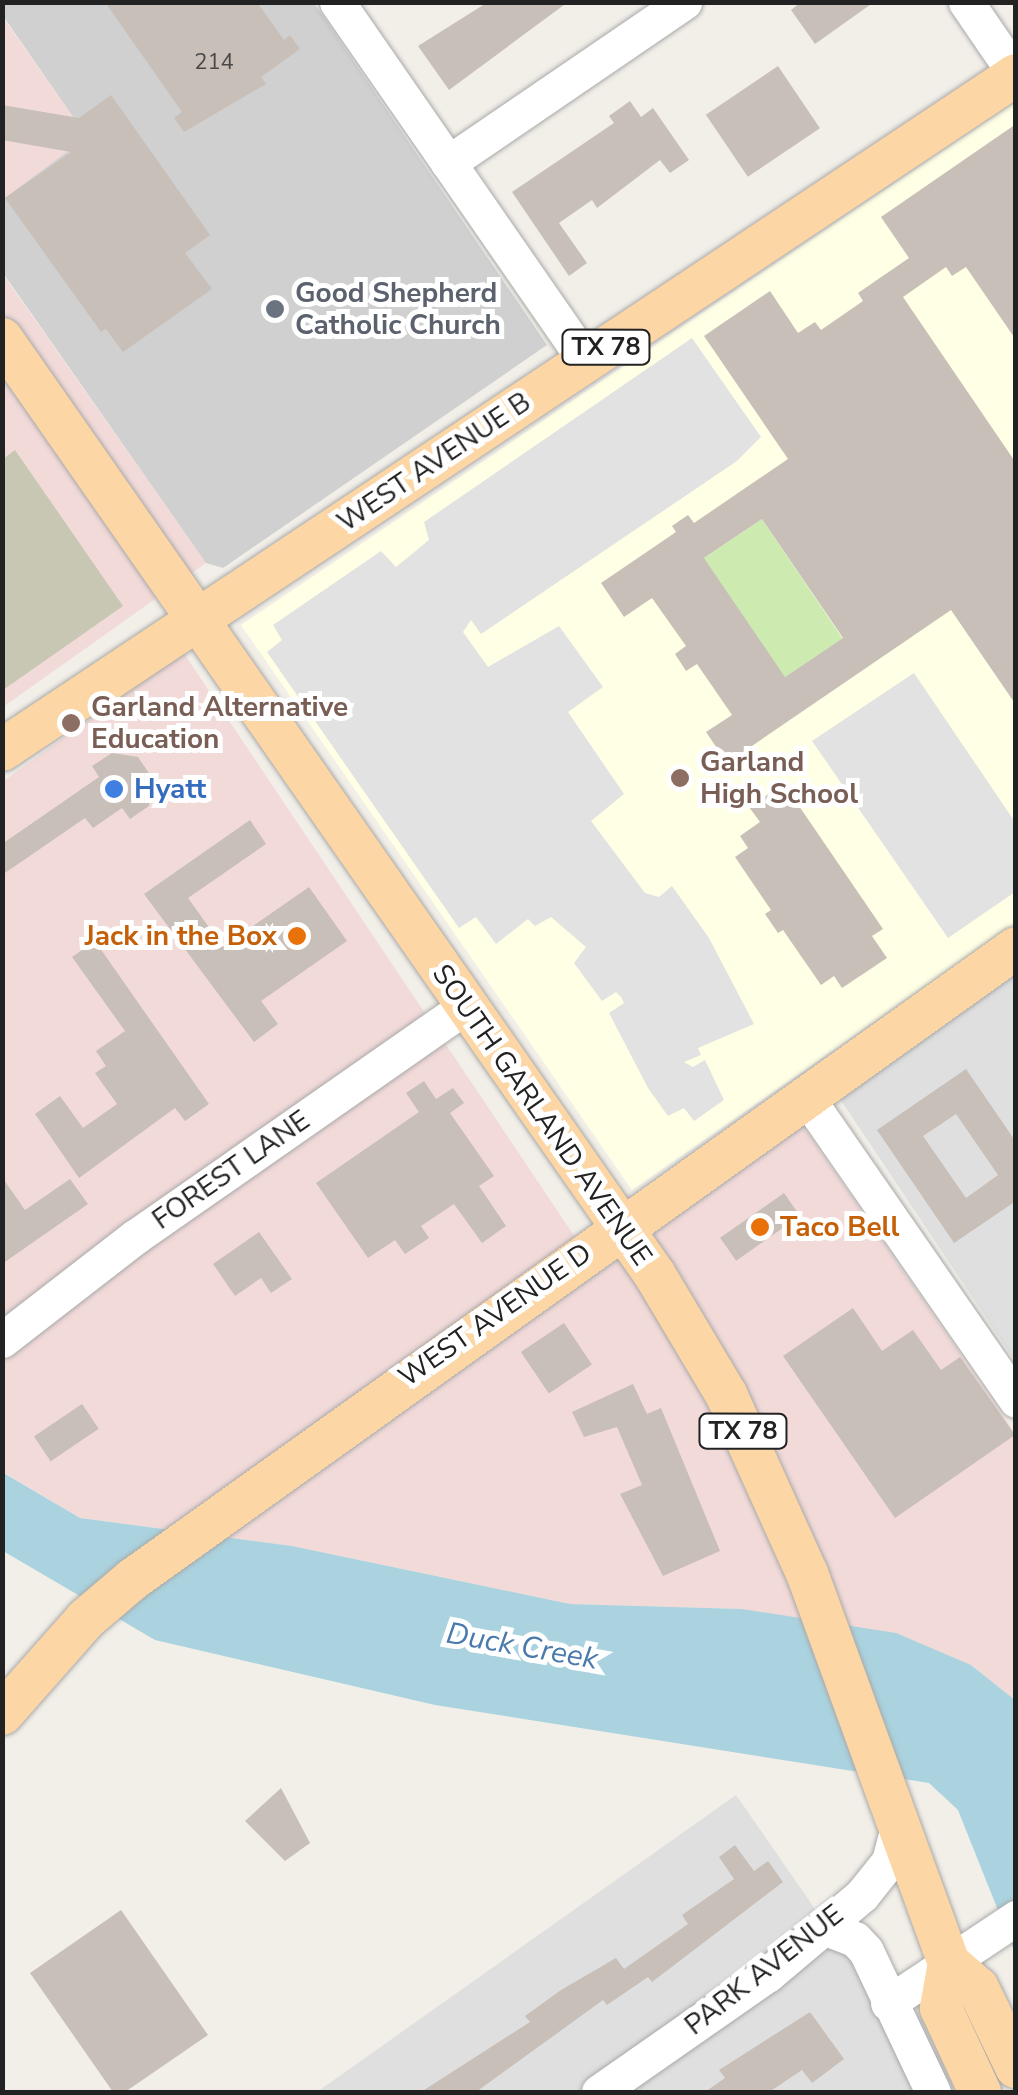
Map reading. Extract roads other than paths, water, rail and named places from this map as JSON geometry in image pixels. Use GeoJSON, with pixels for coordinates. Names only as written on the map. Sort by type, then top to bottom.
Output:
{"type":"FeatureCollection","features":[{"type":"Feature","properties":{"kind":"main road","name":"WEST AVENUE B"},"geometry":{"type":"LineString","coordinates":[[2,750],[1016,75]]}},
{"type":"Feature","properties":{"kind":"main road","name":"SOUTH GARLAND AVENUE"},"geometry":{"type":"LineString","coordinates":[[2,340],[620,1226],[726,1394],[807,1572],[894,1806],[939,1970],[941,2008],[980,2092]]}},
{"type":"Feature","properties":{"kind":"main road","name":"WEST AVENUE D"},"geometry":{"type":"LineString","coordinates":[[2,1714],[71,1636],[133,1579],[237,1500],[1016,948]]}},
{"type":"Feature","properties":{"kind":"main road","name":"SOUTH GARLAND AVENUE"},"geometry":{"type":"LineString","coordinates":[[939,1970],[978,1988],[1016,2067]]}},
{"type":"Feature","properties":{"kind":"street"},"geometry":{"type":"LineString","coordinates":[[337,2],[586,361]]}},
{"type":"Feature","properties":{"kind":"street"},"geometry":{"type":"LineString","coordinates":[[448,163],[684,2]]}},
{"type":"Feature","properties":{"kind":"street"},"geometry":{"type":"LineString","coordinates":[[966,2],[1016,75]]}},
{"type":"Feature","properties":{"kind":"street","name":"FOREST LANE"},"geometry":{"type":"LineString","coordinates":[[2,1340],[135,1237],[466,1007]]}},
{"type":"Feature","properties":{"kind":"street"},"geometry":{"type":"LineString","coordinates":[[805,1095],[1016,1400]]}},
{"type":"Feature","properties":{"kind":"street","name":"PARK AVENUE"},"geometry":{"type":"LineString","coordinates":[[599,2092],[767,1975],[876,1881],[894,1806]]}},
{"type":"Feature","properties":{"kind":"street"},"geometry":{"type":"LineString","coordinates":[[888,2002],[1009,1922]]}},
{"type":"Feature","properties":{"kind":"street"},"geometry":{"type":"LineString","coordinates":[[823,1927],[855,1939],[866,1951],[933,2092]]}},
{"type":"Feature","properties":{"kind":"water","name":"Duck Creek"},"geometry":{"type":"Polygon","coordinates":[[[2,1472],[80,1518],[292,1546],[570,1604],[742,1609],[896,1633],[971,1665],[1015,1700],[1015,1953],[958,1810],[929,1783],[435,1705],[155,1640],[3,1551],[2,1472]]]}},
{"type":"Feature","properties":{"kind":"place","name":"Good Shepherd Catholic Church"},"geometry":{"type":"Point","coordinates":[275,309]}},
{"type":"Feature","properties":{"kind":"place","name":"Garland Alternative Education"},"geometry":{"type":"Point","coordinates":[71,723]}},
{"type":"Feature","properties":{"kind":"place","name":"Garland High School"},"geometry":{"type":"Point","coordinates":[680,778]}},
{"type":"Feature","properties":{"kind":"place","name":"Hyatt"},"geometry":{"type":"Point","coordinates":[114,789]}},
{"type":"Feature","properties":{"kind":"place","name":"Jack in the Box"},"geometry":{"type":"Point","coordinates":[297,936]}},
{"type":"Feature","properties":{"kind":"place","name":"Taco Bell"},"geometry":{"type":"Point","coordinates":[760,1227]}}]}
